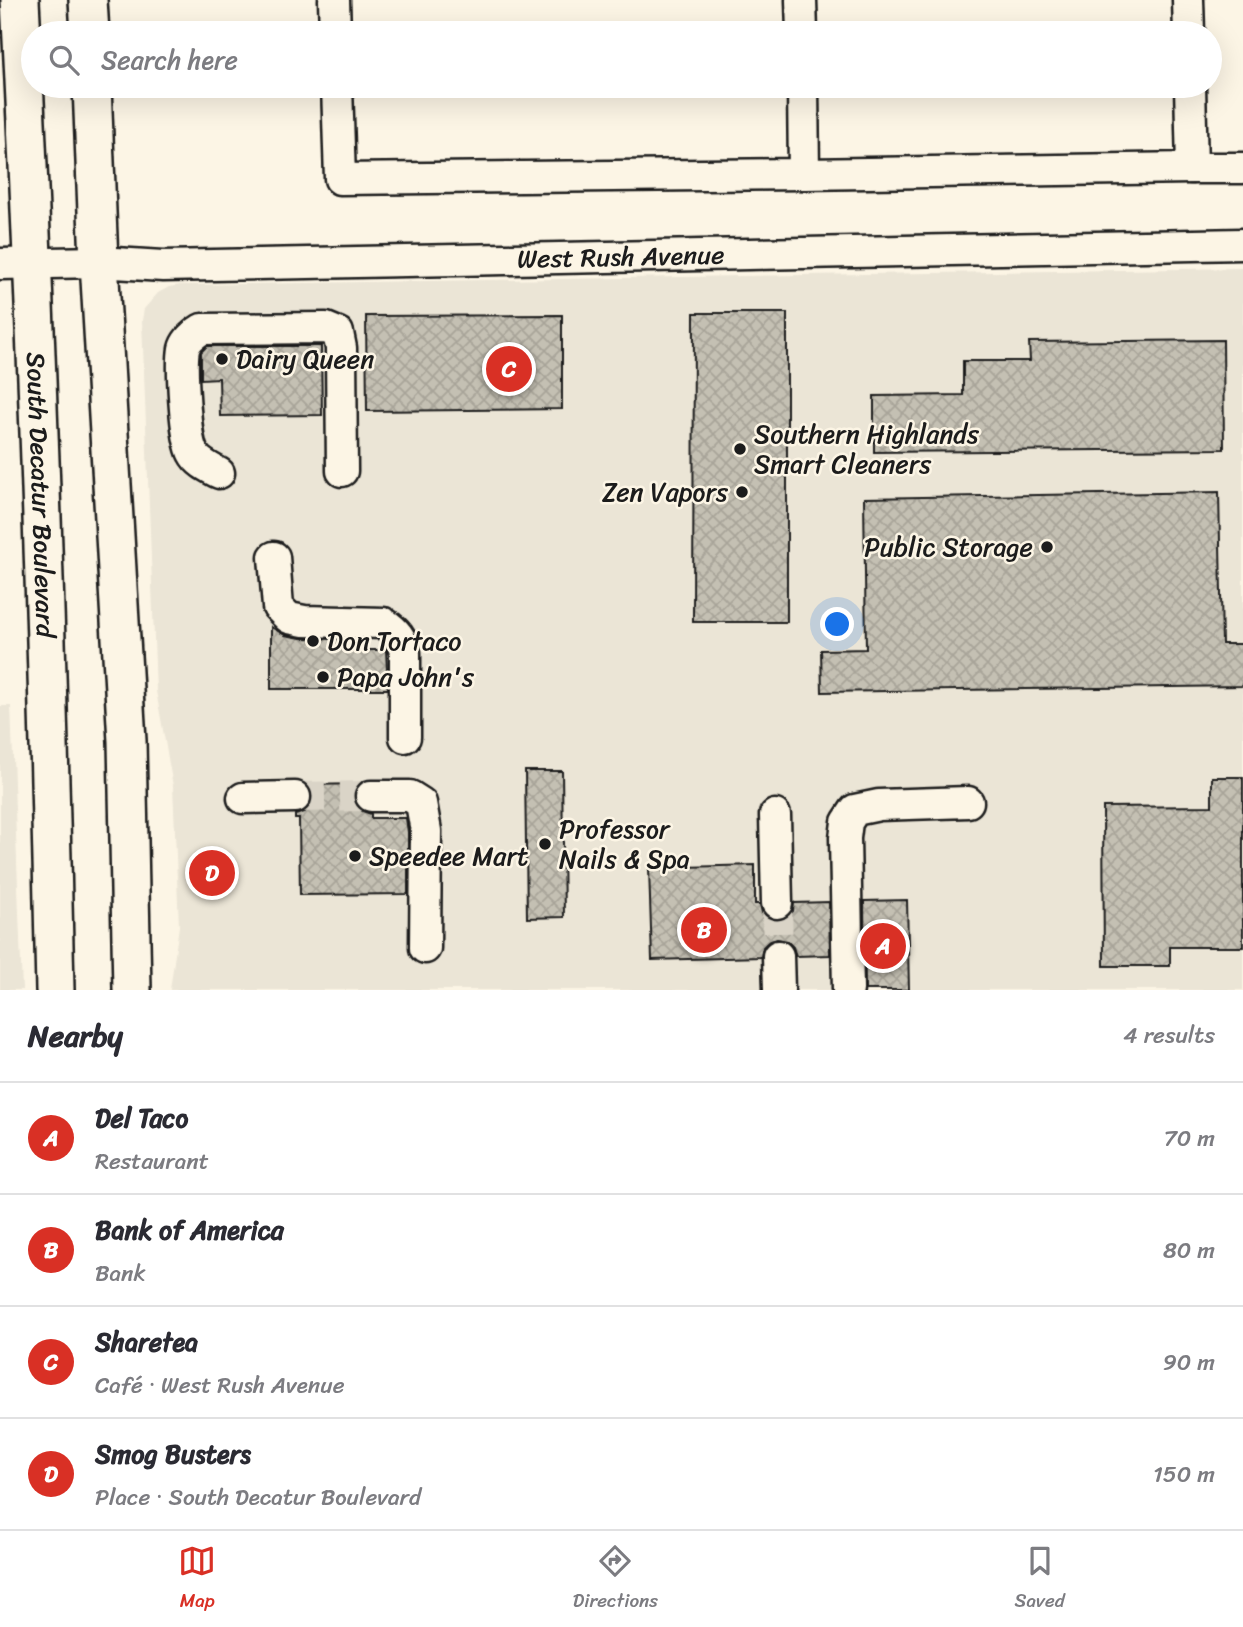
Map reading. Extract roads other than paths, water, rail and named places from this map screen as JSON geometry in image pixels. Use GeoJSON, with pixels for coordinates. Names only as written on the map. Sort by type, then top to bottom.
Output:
{"type":"FeatureCollection","features":[{"type":"Feature","properties":{"kind":"main road","name":"South Decatur Boulevard"},"geometry":{"type":"LineString","coordinates":[[20,0],[17,264],[50,761],[55,990]]}},
{"type":"Feature","properties":{"kind":"main road"},"geometry":{"type":"LineString","coordinates":[[88,0],[89,21]]}},
{"type":"Feature","properties":{"kind":"main road"},"geometry":{"type":"LineString","coordinates":[[92,98],[99,261],[127,741],[132,990]]}},
{"type":"Feature","properties":{"kind":"street"},"geometry":{"type":"LineString","coordinates":[[334,0],[335,21]]}},
{"type":"Feature","properties":{"kind":"street"},"geometry":{"type":"LineString","coordinates":[[801,0],[802,21]]}},
{"type":"Feature","properties":{"kind":"street"},"geometry":{"type":"LineString","coordinates":[[1188,0],[1189,21]]}},
{"type":"Feature","properties":{"kind":"street"},"geometry":{"type":"LineString","coordinates":[[337,98],[340,179],[1243,168]]}},
{"type":"Feature","properties":{"kind":"street"},"geometry":{"type":"LineString","coordinates":[[803,98],[804,174]]}},
{"type":"Feature","properties":{"kind":"street"},"geometry":{"type":"LineString","coordinates":[[1190,98],[1192,168]]}},
{"type":"Feature","properties":{"kind":"street","name":"West Rush Avenue"},"geometry":{"type":"LineString","coordinates":[[17,264],[99,261],[163,266],[1243,244]]}},
{"type":"Feature","properties":{"kind":"street"},"geometry":{"type":"LineString","coordinates":[[219,473],[201,463],[193,454],[185,425],[184,348],[193,335],[202,329],[326,328],[338,333],[341,348],[342,471]]}},
{"type":"Feature","properties":{"kind":"street"},"geometry":{"type":"LineString","coordinates":[[274,556],[278,607],[289,618],[304,621],[384,623],[395,630],[403,642],[405,653],[405,737]]}},
{"type":"Feature","properties":{"kind":"street"},"geometry":{"type":"LineString","coordinates":[[371,796],[410,796],[421,803],[426,831],[425,948]]}},
{"type":"Feature","properties":{"kind":"street"},"geometry":{"type":"LineString","coordinates":[[243,798],[295,797]]}},
{"type":"Feature","properties":{"kind":"street"},"geometry":{"type":"LineString","coordinates":[[848,990],[846,822],[855,810],[879,805],[968,802]]}},
{"type":"Feature","properties":{"kind":"street"},"geometry":{"type":"LineString","coordinates":[[775,815],[777,903]]}},
{"type":"Feature","properties":{"kind":"street"},"geometry":{"type":"LineString","coordinates":[[778,956],[779,990]]}},
{"type":"Feature","properties":{"kind":"tunnel"},"geometry":{"type":"LineString","coordinates":[[295,797],[371,796]]}},
{"type":"Feature","properties":{"kind":"tunnel"},"geometry":{"type":"LineString","coordinates":[[777,903],[778,956]]}},
{"type":"Feature","properties":{"kind":"place","name":"Dairy Queen"},"geometry":{"type":"Point","coordinates":[222,359]}},
{"type":"Feature","properties":{"kind":"place","name":"Sharetea"},"geometry":{"type":"Point","coordinates":[509,369]}},
{"type":"Feature","properties":{"kind":"place","name":"Southern Highlands Smart Cleaners"},"geometry":{"type":"Point","coordinates":[740,449]}},
{"type":"Feature","properties":{"kind":"place","name":"Zen Vapors"},"geometry":{"type":"Point","coordinates":[742,492]}},
{"type":"Feature","properties":{"kind":"place","name":"Public Storage"},"geometry":{"type":"Point","coordinates":[1047,547]}},
{"type":"Feature","properties":{"kind":"place","name":"Don Tortaco"},"geometry":{"type":"Point","coordinates":[313,641]}},
{"type":"Feature","properties":{"kind":"place","name":"Papa John's"},"geometry":{"type":"Point","coordinates":[323,677]}},
{"type":"Feature","properties":{"kind":"place","name":"Professor Nails & Spa"},"geometry":{"type":"Point","coordinates":[545,844]}},
{"type":"Feature","properties":{"kind":"place","name":"Speedee Mart"},"geometry":{"type":"Point","coordinates":[355,856]}},
{"type":"Feature","properties":{"kind":"place","name":"Smog Busters"},"geometry":{"type":"Point","coordinates":[212,873]}},
{"type":"Feature","properties":{"kind":"place","name":"Bank of America"},"geometry":{"type":"Point","coordinates":[704,930]}},
{"type":"Feature","properties":{"kind":"place","name":"Del Taco"},"geometry":{"type":"Point","coordinates":[883,946]}}]}
